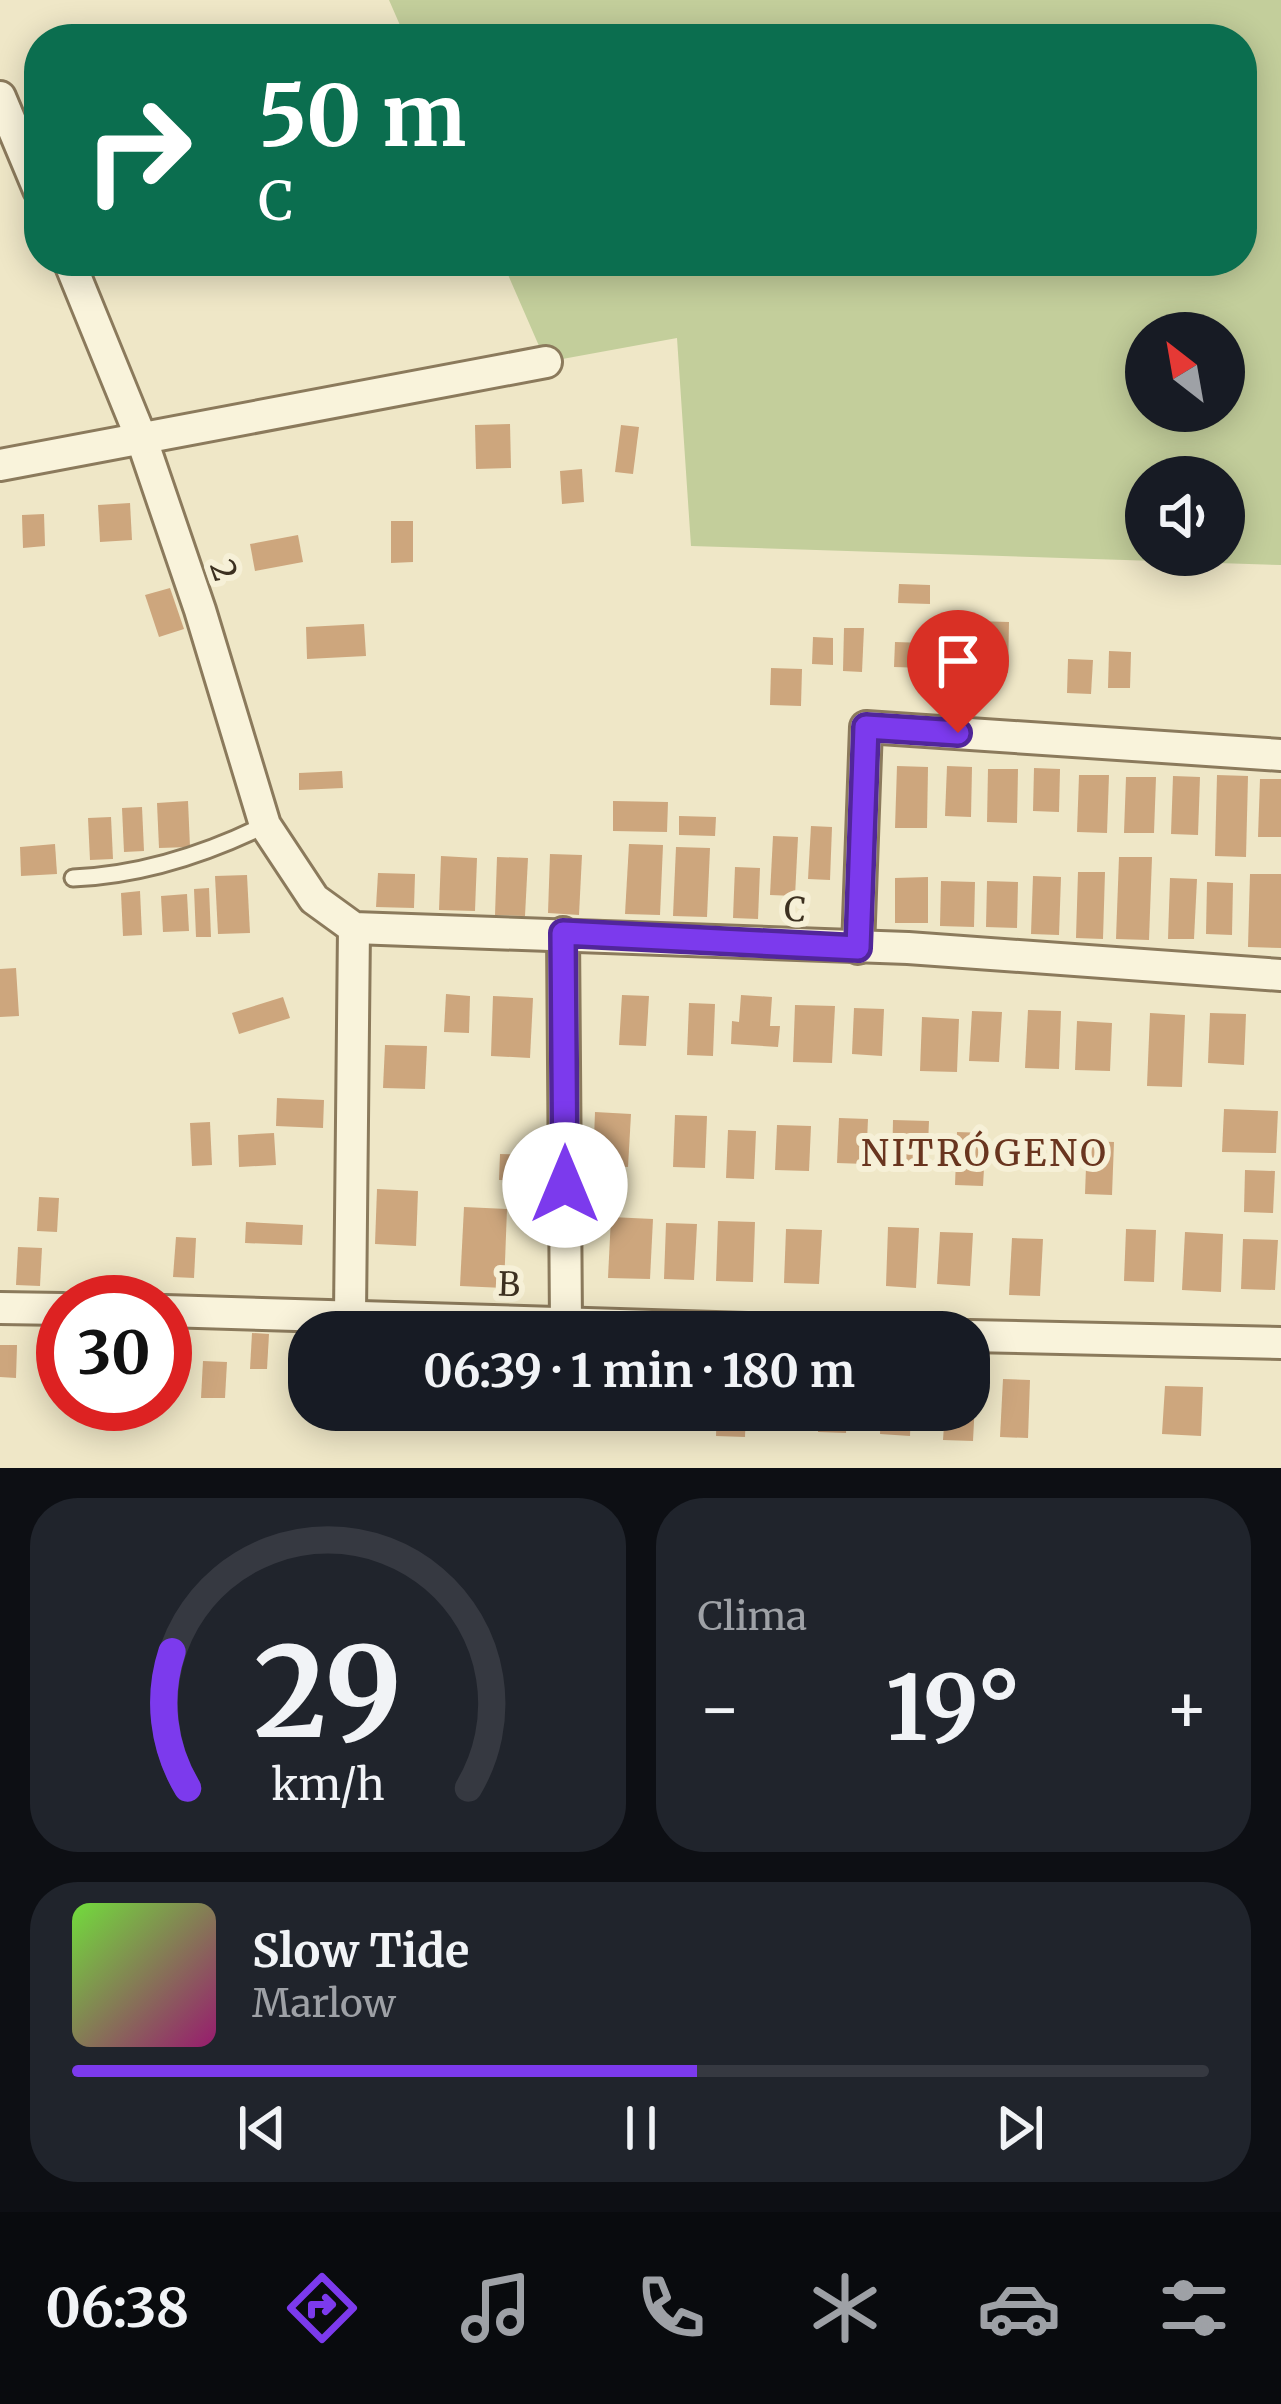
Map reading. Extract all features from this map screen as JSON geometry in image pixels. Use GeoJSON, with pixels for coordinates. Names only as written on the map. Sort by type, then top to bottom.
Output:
{"type":"FeatureCollection","features":[{"type":"Feature","properties":{"kind":"street"},"geometry":{"type":"LineString","coordinates":[[0,97],[24,154]]}},
{"type":"Feature","properties":{"kind":"street","name":"2"},"geometry":{"type":"LineString","coordinates":[[75,276],[142,440],[265,825],[314,899],[354,928]]}},
{"type":"Feature","properties":{"kind":"street"},"geometry":{"type":"LineString","coordinates":[[0,465],[546,362]]}},
{"type":"Feature","properties":{"kind":"street"},"geometry":{"type":"LineString","coordinates":[[858,948],[866,727],[1281,755]]}},
{"type":"Feature","properties":{"kind":"street"},"geometry":{"type":"LineString","coordinates":[[350,1311],[354,928]]}},
{"type":"Feature","properties":{"kind":"street","name":"C"},"geometry":{"type":"LineString","coordinates":[[354,928],[1013,954],[1281,975]]}},
{"type":"Feature","properties":{"kind":"street"},"geometry":{"type":"LineString","coordinates":[[563,933],[566,1311]]}},
{"type":"Feature","properties":{"kind":"street"},"geometry":{"type":"LineString","coordinates":[[0,1308],[36,1309]]}},
{"type":"Feature","properties":{"kind":"street","name":"B"},"geometry":{"type":"LineString","coordinates":[[192,1311],[288,1313]]}},
{"type":"Feature","properties":{"kind":"street"},"geometry":{"type":"LineString","coordinates":[[990,1336],[1281,1343]]}},
{"type":"Feature","properties":{"kind":"lane"},"geometry":{"type":"LineString","coordinates":[[73,878],[127,875],[230,842],[265,825]]}},
{"type":"Feature","properties":{"kind":"green space"},"geometry":{"type":"Polygon","coordinates":[[[389,0],[1281,0],[1281,565],[1245,564],[1245,456],[1125,456],[1125,560],[691,546],[677,338],[546,362],[509,276],[1257,276],[1257,24],[399,24],[389,0]]]}},
{"type":"Feature","properties":{"kind":"building"},"geometry":{"type":"Polygon","coordinates":[[[510,424],[511,468],[476,469],[475,425],[510,424]]]}},
{"type":"Feature","properties":{"kind":"building"},"geometry":{"type":"Polygon","coordinates":[[[621,425],[639,427],[633,474],[615,472],[621,425]]]}},
{"type":"Feature","properties":{"kind":"building"},"geometry":{"type":"Polygon","coordinates":[[[582,469],[584,502],[562,504],[560,471],[582,469]]]}},
{"type":"Feature","properties":{"kind":"building"},"geometry":{"type":"Polygon","coordinates":[[[130,503],[132,540],[100,542],[98,505],[130,503]]]}},
{"type":"Feature","properties":{"kind":"building"},"geometry":{"type":"Polygon","coordinates":[[[44,514],[45,546],[23,548],[22,515],[44,514]]]}},
{"type":"Feature","properties":{"kind":"building"},"geometry":{"type":"Polygon","coordinates":[[[391,521],[413,521],[413,562],[391,563],[391,521]]]}},
{"type":"Feature","properties":{"kind":"building"},"geometry":{"type":"Polygon","coordinates":[[[298,535],[303,562],[255,571],[250,544],[298,535]]]}},
{"type":"Feature","properties":{"kind":"building"},"geometry":{"type":"Polygon","coordinates":[[[899,584],[930,585],[930,604],[898,603],[899,584]]]}},
{"type":"Feature","properties":{"kind":"building"},"geometry":{"type":"Polygon","coordinates":[[[170,588],[184,629],[159,637],[145,595],[170,588]]]}},
{"type":"Feature","properties":{"kind":"building"},"geometry":{"type":"Polygon","coordinates":[[[973,621],[1009,622],[1008,673],[971,672],[973,621]]]}},
{"type":"Feature","properties":{"kind":"building"},"geometry":{"type":"Polygon","coordinates":[[[364,624],[366,656],[307,659],[306,627],[364,624]]]}},
{"type":"Feature","properties":{"kind":"building"},"geometry":{"type":"Polygon","coordinates":[[[844,628],[864,628],[862,672],[843,671],[844,628]]]}},
{"type":"Feature","properties":{"kind":"building"},"geometry":{"type":"Polygon","coordinates":[[[813,637],[833,638],[833,665],[812,664],[813,637]]]}},
{"type":"Feature","properties":{"kind":"building"},"geometry":{"type":"Polygon","coordinates":[[[895,642],[926,643],[925,668],[894,667],[895,642]]]}},
{"type":"Feature","properties":{"kind":"building"},"geometry":{"type":"Polygon","coordinates":[[[1109,651],[1131,652],[1130,688],[1108,688],[1109,651]]]}},
{"type":"Feature","properties":{"kind":"building"},"geometry":{"type":"Polygon","coordinates":[[[1068,659],[1093,660],[1091,694],[1067,693],[1068,659]]]}},
{"type":"Feature","properties":{"kind":"building"},"geometry":{"type":"Polygon","coordinates":[[[771,668],[802,669],[801,706],[770,705],[771,668]]]}},
{"type":"Feature","properties":{"kind":"building"},"geometry":{"type":"Polygon","coordinates":[[[897,766],[928,767],[927,828],[895,828],[897,766]]]}},
{"type":"Feature","properties":{"kind":"building"},"geometry":{"type":"Polygon","coordinates":[[[947,766],[972,767],[971,817],[945,816],[947,766]]]}},
{"type":"Feature","properties":{"kind":"building"},"geometry":{"type":"Polygon","coordinates":[[[1034,768],[1060,769],[1059,812],[1033,811],[1034,768]]]}},
{"type":"Feature","properties":{"kind":"building"},"geometry":{"type":"Polygon","coordinates":[[[988,769],[1018,769],[1017,823],[987,822],[988,769]]]}},
{"type":"Feature","properties":{"kind":"building"},"geometry":{"type":"Polygon","coordinates":[[[342,771],[343,788],[299,790],[299,773],[342,771]]]}},
{"type":"Feature","properties":{"kind":"building"},"geometry":{"type":"Polygon","coordinates":[[[1079,775],[1109,775],[1107,833],[1077,832],[1079,775]]]}},
{"type":"Feature","properties":{"kind":"building"},"geometry":{"type":"Polygon","coordinates":[[[1217,775],[1248,776],[1246,857],[1215,856],[1217,775]]]}},
{"type":"Feature","properties":{"kind":"building"},"geometry":{"type":"Polygon","coordinates":[[[1173,776],[1200,777],[1198,835],[1171,834],[1173,776]]]}},
{"type":"Feature","properties":{"kind":"building"},"geometry":{"type":"Polygon","coordinates":[[[1126,777],[1156,777],[1154,833],[1124,833],[1126,777]]]}},
{"type":"Feature","properties":{"kind":"building"},"geometry":{"type":"Polygon","coordinates":[[[1260,779],[1281,779],[1281,837],[1258,837],[1260,779]]]}},
{"type":"Feature","properties":{"kind":"building"},"geometry":{"type":"Polygon","coordinates":[[[188,801],[190,847],[159,848],[157,803],[188,801]]]}},
{"type":"Feature","properties":{"kind":"building"},"geometry":{"type":"Polygon","coordinates":[[[613,801],[668,802],[667,832],[613,831],[613,801]]]}},
{"type":"Feature","properties":{"kind":"building"},"geometry":{"type":"Polygon","coordinates":[[[142,807],[144,851],[124,852],[122,808],[142,807]]]}},
{"type":"Feature","properties":{"kind":"building"},"geometry":{"type":"Polygon","coordinates":[[[679,816],[716,817],[715,836],[679,835],[679,816]]]}},
{"type":"Feature","properties":{"kind":"building"},"geometry":{"type":"Polygon","coordinates":[[[111,817],[113,859],[90,860],[88,818],[111,817]]]}},
{"type":"Feature","properties":{"kind":"building"},"geometry":{"type":"Polygon","coordinates":[[[811,826],[832,827],[830,880],[808,879],[811,826]]]}},
{"type":"Feature","properties":{"kind":"building"},"geometry":{"type":"Polygon","coordinates":[[[773,836],[798,837],[795,896],[770,895],[773,836]]]}},
{"type":"Feature","properties":{"kind":"building"},"geometry":{"type":"Polygon","coordinates":[[[55,844],[57,874],[21,876],[20,847],[55,844]]]}},
{"type":"Feature","properties":{"kind":"building"},"geometry":{"type":"Polygon","coordinates":[[[629,844],[663,845],[660,915],[625,914],[629,844]]]}},
{"type":"Feature","properties":{"kind":"building"},"geometry":{"type":"Polygon","coordinates":[[[676,847],[710,848],[707,917],[673,916],[676,847]]]}},
{"type":"Feature","properties":{"kind":"building"},"geometry":{"type":"Polygon","coordinates":[[[550,854],[582,855],[579,915],[548,913],[550,854]]]}},
{"type":"Feature","properties":{"kind":"building"},"geometry":{"type":"Polygon","coordinates":[[[441,856],[477,858],[475,911],[439,910],[441,856]]]}},
{"type":"Feature","properties":{"kind":"building"},"geometry":{"type":"Polygon","coordinates":[[[497,857],[528,858],[525,916],[495,915],[497,857]]]}},
{"type":"Feature","properties":{"kind":"building"},"geometry":{"type":"Polygon","coordinates":[[[1119,857],[1152,857],[1149,940],[1116,939],[1119,857]]]}},
{"type":"Feature","properties":{"kind":"building"},"geometry":{"type":"Polygon","coordinates":[[[735,867],[760,868],[758,919],[733,918],[735,867]]]}},
{"type":"Feature","properties":{"kind":"building"},"geometry":{"type":"Polygon","coordinates":[[[1078,872],[1105,872],[1103,939],[1076,938],[1078,872]]]}},
{"type":"Feature","properties":{"kind":"building"},"geometry":{"type":"Polygon","coordinates":[[[378,873],[415,874],[414,908],[376,907],[378,873]]]}},
{"type":"Feature","properties":{"kind":"building"},"geometry":{"type":"Polygon","coordinates":[[[1250,874],[1281,874],[1281,948],[1248,947],[1250,874]]]}},
{"type":"Feature","properties":{"kind":"building"},"geometry":{"type":"Polygon","coordinates":[[[247,875],[250,933],[218,934],[215,876],[247,875]]]}},
{"type":"Feature","properties":{"kind":"building"},"geometry":{"type":"Polygon","coordinates":[[[1033,876],[1061,877],[1059,935],[1031,934],[1033,876]]]}},
{"type":"Feature","properties":{"kind":"building"},"geometry":{"type":"Polygon","coordinates":[[[928,877],[928,923],[895,923],[895,878],[928,877]]]}},
{"type":"Feature","properties":{"kind":"building"},"geometry":{"type":"Polygon","coordinates":[[[1170,878],[1197,879],[1194,939],[1168,939],[1170,878]]]}},
{"type":"Feature","properties":{"kind":"building"},"geometry":{"type":"Polygon","coordinates":[[[941,881],[975,882],[974,927],[940,926],[941,881]]]}},
{"type":"Feature","properties":{"kind":"building"},"geometry":{"type":"Polygon","coordinates":[[[987,881],[1018,882],[1017,928],[986,927],[987,881]]]}},
{"type":"Feature","properties":{"kind":"building"},"geometry":{"type":"Polygon","coordinates":[[[1207,882],[1233,883],[1232,935],[1206,934],[1207,882]]]}},
{"type":"Feature","properties":{"kind":"building"},"geometry":{"type":"Polygon","coordinates":[[[209,888],[211,937],[196,937],[194,889],[209,888]]]}},
{"type":"Feature","properties":{"kind":"building"},"geometry":{"type":"Polygon","coordinates":[[[140,891],[142,935],[123,936],[121,893],[140,891]]]}},
{"type":"Feature","properties":{"kind":"building"},"geometry":{"type":"Polygon","coordinates":[[[187,894],[189,931],[163,932],[161,896],[187,894]]]}},
{"type":"Feature","properties":{"kind":"building"},"geometry":{"type":"Polygon","coordinates":[[[16,968],[19,1016],[0,1017],[0,969],[16,968]]]}},
{"type":"Feature","properties":{"kind":"building"},"geometry":{"type":"Polygon","coordinates":[[[446,994],[470,996],[469,1033],[444,1032],[446,994]]]}},
{"type":"Feature","properties":{"kind":"building"},"geometry":{"type":"Polygon","coordinates":[[[622,995],[649,996],[646,1046],[619,1045],[622,995]]]}},
{"type":"Feature","properties":{"kind":"building"},"geometry":{"type":"Polygon","coordinates":[[[741,995],[772,997],[770,1026],[780,1026],[778,1047],[731,1044],[732,1021],[739,1022],[741,995]]]}},
{"type":"Feature","properties":{"kind":"building"},"geometry":{"type":"Polygon","coordinates":[[[493,996],[533,998],[530,1058],[491,1056],[493,996]]]}},
{"type":"Feature","properties":{"kind":"building"},"geometry":{"type":"Polygon","coordinates":[[[283,997],[290,1018],[239,1034],[232,1013],[283,997]]]}},
{"type":"Feature","properties":{"kind":"building"},"geometry":{"type":"Polygon","coordinates":[[[689,1003],[715,1004],[713,1056],[687,1055],[689,1003]]]}},
{"type":"Feature","properties":{"kind":"building"},"geometry":{"type":"Polygon","coordinates":[[[795,1005],[835,1006],[832,1063],[793,1062],[795,1005]]]}},
{"type":"Feature","properties":{"kind":"building"},"geometry":{"type":"Polygon","coordinates":[[[854,1008],[884,1009],[882,1056],[852,1054],[854,1008]]]}},
{"type":"Feature","properties":{"kind":"building"},"geometry":{"type":"Polygon","coordinates":[[[1028,1010],[1061,1011],[1059,1069],[1025,1068],[1028,1010]]]}},
{"type":"Feature","properties":{"kind":"building"},"geometry":{"type":"Polygon","coordinates":[[[972,1011],[1002,1012],[999,1062],[969,1061],[972,1011]]]}},
{"type":"Feature","properties":{"kind":"building"},"geometry":{"type":"Polygon","coordinates":[[[1150,1013],[1185,1015],[1182,1087],[1147,1086],[1150,1013]]]}},
{"type":"Feature","properties":{"kind":"building"},"geometry":{"type":"Polygon","coordinates":[[[1210,1013],[1246,1014],[1244,1065],[1208,1063],[1210,1013]]]}},
{"type":"Feature","properties":{"kind":"building"},"geometry":{"type":"Polygon","coordinates":[[[922,1017],[959,1019],[957,1072],[920,1071],[922,1017]]]}},
{"type":"Feature","properties":{"kind":"building"},"geometry":{"type":"Polygon","coordinates":[[[1077,1021],[1112,1023],[1110,1071],[1075,1070],[1077,1021]]]}},
{"type":"Feature","properties":{"kind":"building"},"geometry":{"type":"Polygon","coordinates":[[[385,1045],[427,1046],[425,1089],[383,1088],[385,1045]]]}},
{"type":"Feature","properties":{"kind":"building"},"geometry":{"type":"Polygon","coordinates":[[[277,1098],[324,1100],[323,1128],[276,1126],[277,1098]]]}},
{"type":"Feature","properties":{"kind":"building"},"geometry":{"type":"Polygon","coordinates":[[[1224,1109],[1278,1111],[1276,1153],[1222,1152],[1224,1109]]]}},
{"type":"Feature","properties":{"kind":"building"},"geometry":{"type":"Polygon","coordinates":[[[595,1112],[631,1114],[628,1167],[593,1165],[595,1112]]]}},
{"type":"Feature","properties":{"kind":"building"},"geometry":{"type":"Polygon","coordinates":[[[675,1115],[707,1116],[705,1168],[673,1167],[675,1115]]]}},
{"type":"Feature","properties":{"kind":"building"},"geometry":{"type":"Polygon","coordinates":[[[839,1118],[868,1119],[866,1164],[837,1163],[839,1118]]]}},
{"type":"Feature","properties":{"kind":"building"},"geometry":{"type":"Polygon","coordinates":[[[893,1120],[929,1121],[927,1170],[892,1168],[893,1120]]]}},
{"type":"Feature","properties":{"kind":"building"},"geometry":{"type":"Polygon","coordinates":[[[210,1122],[212,1165],[192,1166],[190,1123],[210,1122]]]}},
{"type":"Feature","properties":{"kind":"building"},"geometry":{"type":"Polygon","coordinates":[[[777,1125],[811,1126],[809,1171],[775,1170],[777,1125]]]}},
{"type":"Feature","properties":{"kind":"building"},"geometry":{"type":"Polygon","coordinates":[[[728,1130],[756,1131],[754,1179],[726,1178],[728,1130]]]}},
{"type":"Feature","properties":{"kind":"building"},"geometry":{"type":"Polygon","coordinates":[[[957,1132],[986,1133],[983,1186],[955,1185],[957,1132]]]}},
{"type":"Feature","properties":{"kind":"building"},"geometry":{"type":"Polygon","coordinates":[[[274,1133],[276,1165],[239,1167],[238,1135],[274,1133]]]}},
{"type":"Feature","properties":{"kind":"building"},"geometry":{"type":"Polygon","coordinates":[[[1087,1141],[1114,1142],[1112,1195],[1085,1194],[1087,1141]]]}},
{"type":"Feature","properties":{"kind":"building"},"geometry":{"type":"Polygon","coordinates":[[[500,1154],[538,1155],[537,1181],[499,1180],[500,1154]]]}},
{"type":"Feature","properties":{"kind":"building"},"geometry":{"type":"Polygon","coordinates":[[[1245,1170],[1275,1171],[1273,1213],[1244,1212],[1245,1170]]]}},
{"type":"Feature","properties":{"kind":"building"},"geometry":{"type":"Polygon","coordinates":[[[377,1189],[418,1191],[416,1246],[375,1244],[377,1189]]]}},
{"type":"Feature","properties":{"kind":"building"},"geometry":{"type":"Polygon","coordinates":[[[39,1197],[59,1198],[57,1232],[37,1231],[39,1197]]]}},
{"type":"Feature","properties":{"kind":"building"},"geometry":{"type":"Polygon","coordinates":[[[464,1207],[507,1209],[504,1288],[460,1286],[464,1207]]]}},
{"type":"Feature","properties":{"kind":"building"},"geometry":{"type":"Polygon","coordinates":[[[611,1217],[653,1219],[650,1279],[608,1278],[611,1217]]]}},
{"type":"Feature","properties":{"kind":"building"},"geometry":{"type":"Polygon","coordinates":[[[718,1221],[755,1222],[753,1282],[716,1281],[718,1221]]]}},
{"type":"Feature","properties":{"kind":"building"},"geometry":{"type":"Polygon","coordinates":[[[246,1222],[303,1225],[302,1245],[245,1243],[246,1222]]]}},
{"type":"Feature","properties":{"kind":"building"},"geometry":{"type":"Polygon","coordinates":[[[666,1223],[697,1224],[694,1280],[664,1279],[666,1223]]]}},
{"type":"Feature","properties":{"kind":"building"},"geometry":{"type":"Polygon","coordinates":[[[888,1227],[919,1228],[916,1288],[886,1286],[888,1227]]]}},
{"type":"Feature","properties":{"kind":"building"},"geometry":{"type":"Polygon","coordinates":[[[786,1229],[822,1230],[819,1284],[784,1283],[786,1229]]]}},
{"type":"Feature","properties":{"kind":"building"},"geometry":{"type":"Polygon","coordinates":[[[1126,1229],[1156,1230],[1154,1282],[1124,1281],[1126,1229]]]}},
{"type":"Feature","properties":{"kind":"building"},"geometry":{"type":"Polygon","coordinates":[[[940,1232],[973,1233],[970,1286],[937,1284],[940,1232]]]}},
{"type":"Feature","properties":{"kind":"building"},"geometry":{"type":"Polygon","coordinates":[[[1185,1232],[1223,1234],[1221,1292],[1182,1290],[1185,1232]]]}},
{"type":"Feature","properties":{"kind":"building"},"geometry":{"type":"Polygon","coordinates":[[[176,1237],[196,1238],[194,1278],[173,1275],[176,1237]]]}},
{"type":"Feature","properties":{"kind":"building"},"geometry":{"type":"Polygon","coordinates":[[[1012,1238],[1043,1239],[1040,1296],[1009,1295],[1012,1238]]]}},
{"type":"Feature","properties":{"kind":"building"},"geometry":{"type":"Polygon","coordinates":[[[1243,1239],[1278,1240],[1275,1290],[1241,1289],[1243,1239]]]}},
{"type":"Feature","properties":{"kind":"building"},"geometry":{"type":"Polygon","coordinates":[[[18,1247],[42,1248],[36,1286],[16,1285],[18,1247]]]}},
{"type":"Feature","properties":{"kind":"building"},"geometry":{"type":"Polygon","coordinates":[[[252,1333],[269,1334],[267,1369],[250,1369],[252,1333]]]}},
{"type":"Feature","properties":{"kind":"building"},"geometry":{"type":"Polygon","coordinates":[[[0,1345],[17,1345],[16,1378],[0,1377],[0,1345]]]}},
{"type":"Feature","properties":{"kind":"building"},"geometry":{"type":"Polygon","coordinates":[[[203,1361],[227,1362],[225,1398],[201,1398],[203,1361]]]}},
{"type":"Feature","properties":{"kind":"building"},"geometry":{"type":"Polygon","coordinates":[[[1003,1379],[1030,1380],[1028,1438],[1000,1437],[1003,1379]]]}},
{"type":"Feature","properties":{"kind":"building"},"geometry":{"type":"Polygon","coordinates":[[[1165,1386],[1203,1387],[1201,1436],[1162,1434],[1165,1386]]]}},
{"type":"Feature","properties":{"kind":"building"},"geometry":{"type":"Polygon","coordinates":[[[716,1431],[745,1431],[745,1437],[716,1436],[716,1431]]]}},
{"type":"Feature","properties":{"kind":"building"},"geometry":{"type":"Polygon","coordinates":[[[880,1431],[910,1431],[910,1436],[880,1431]]]}},
{"type":"Feature","properties":{"kind":"building"},"geometry":{"type":"Polygon","coordinates":[[[944,1431],[974,1431],[973,1441],[943,1440],[944,1431]]]}},
{"type":"Feature","properties":{"kind":"district","name":"NITRÓGENO"},"geometry":{"type":"Point","coordinates":[985,1153]}},
{"type":"Feature","properties":{"kind":"route"},"geometry":{"type":"LineString","coordinates":[[565,1185],[563,933],[858,948],[866,727],[958,733]]}}]}
